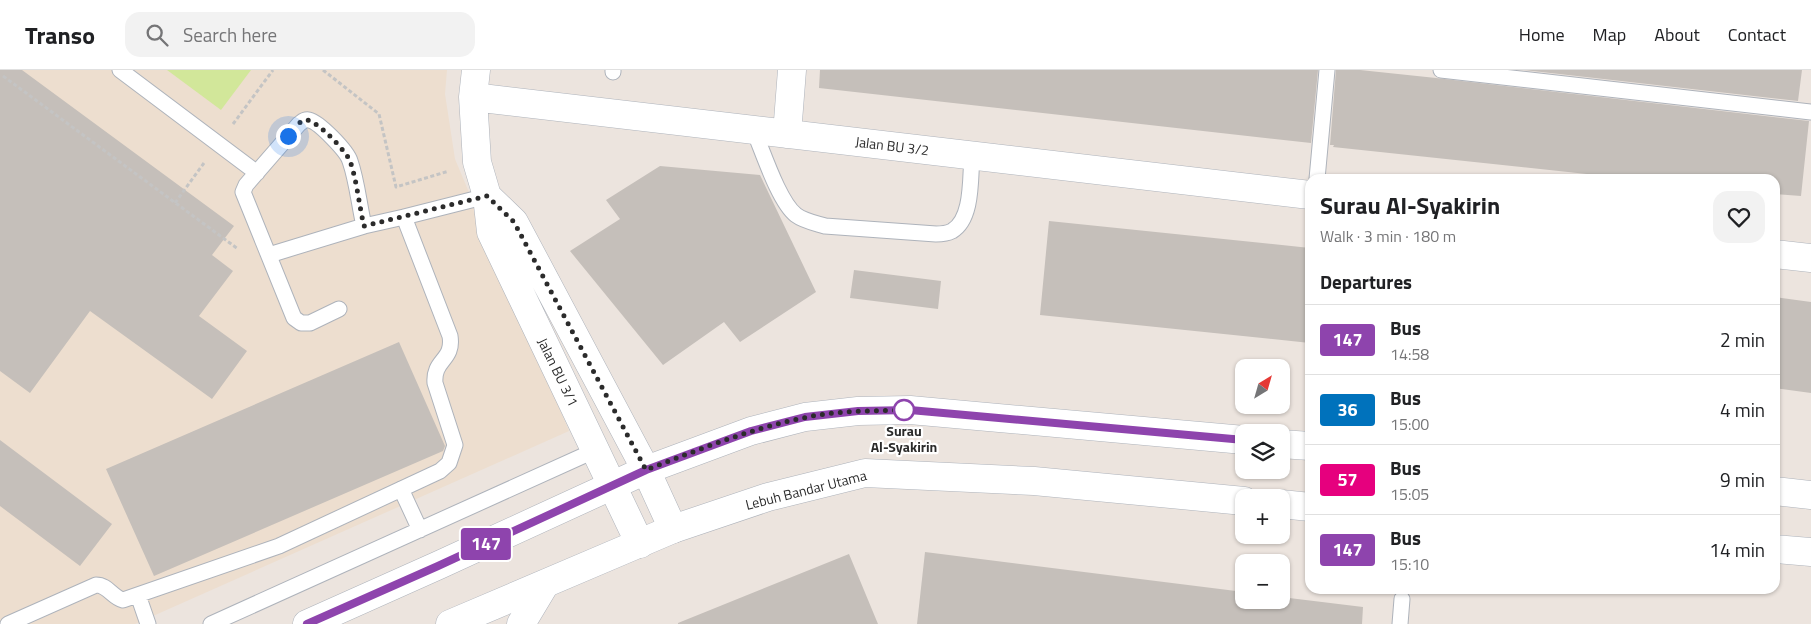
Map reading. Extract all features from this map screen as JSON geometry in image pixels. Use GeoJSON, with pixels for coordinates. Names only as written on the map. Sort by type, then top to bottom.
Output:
{"type":"FeatureCollection","features":[{"type":"Feature","properties":{"kind":"main road","name":"Jalan BU 3/1"},"geometry":{"type":"LineString","coordinates":[[476,70],[473,98],[478,162],[487,196],[491,232],[640,544]]}},
{"type":"Feature","properties":{"kind":"main road"},"geometry":{"type":"LineString","coordinates":[[786,134],[792,70]]}},
{"type":"Feature","properties":{"kind":"main road","name":"Jalan BU 3/2"},"geometry":{"type":"LineString","coordinates":[[473,98],[1305,194]]}},
{"type":"Feature","properties":{"kind":"main road"},"geometry":{"type":"LineString","coordinates":[[487,196],[514,222],[646,470],[673,529]]}},
{"type":"Feature","properties":{"kind":"main road"},"geometry":{"type":"LineString","coordinates":[[1780,255],[1811,258]]}},
{"type":"Feature","properties":{"kind":"main road"},"geometry":{"type":"LineString","coordinates":[[307,624],[646,470],[751,431],[805,417],[858,411],[910,410],[1235,439]]}},
{"type":"Feature","properties":{"kind":"main road"},"geometry":{"type":"LineString","coordinates":[[1290,445],[1305,446]]}},
{"type":"Feature","properties":{"kind":"main road","name":"Lebuh Bandar Utama"},"geometry":{"type":"LineString","coordinates":[[450,624],[673,529],[768,497],[865,473],[1034,481],[1235,500]]}},
{"type":"Feature","properties":{"kind":"main road"},"geometry":{"type":"LineString","coordinates":[[1780,492],[1811,495]]}},
{"type":"Feature","properties":{"kind":"main road"},"geometry":{"type":"LineString","coordinates":[[1290,505],[1305,506]]}},
{"type":"Feature","properties":{"kind":"main road"},"geometry":{"type":"LineString","coordinates":[[1780,549],[1811,552]]}},
{"type":"Feature","properties":{"kind":"main road"},"geometry":{"type":"LineString","coordinates":[[521,624],[545,584]]}},
{"type":"Feature","properties":{"kind":"lane"},"geometry":{"type":"LineString","coordinates":[[120,70],[257,173]]}},
{"type":"Feature","properties":{"kind":"lane"},"geometry":{"type":"LineString","coordinates":[[1317,174],[1326,70]]}},
{"type":"Feature","properties":{"kind":"lane"},"geometry":{"type":"LineString","coordinates":[[1441,70],[1811,112]]}},
{"type":"Feature","properties":{"kind":"lane"},"geometry":{"type":"LineString","coordinates":[[339,309],[310,323],[301,323],[294,318],[243,192],[246,185],[298,124],[304,120],[310,120],[336,142],[350,159],[364,226]]}},
{"type":"Feature","properties":{"kind":"lane"},"geometry":{"type":"LineString","coordinates":[[754,130],[786,205],[796,215],[809,222],[825,226],[936,234],[951,232],[962,222],[968,208],[972,156]]}},
{"type":"Feature","properties":{"kind":"lane"},"geometry":{"type":"LineString","coordinates":[[268,255],[364,226],[487,196]]}},
{"type":"Feature","properties":{"kind":"lane"},"geometry":{"type":"LineString","coordinates":[[8,624],[96,585],[105,586],[118,599],[123,600],[280,546],[440,471],[449,463],[455,445],[435,383],[434,374],[438,364],[448,355],[452,346],[450,336],[404,217]]}},
{"type":"Feature","properties":{"kind":"lane"},"geometry":{"type":"LineString","coordinates":[[211,624],[596,450]]}},
{"type":"Feature","properties":{"kind":"lane"},"geometry":{"type":"LineString","coordinates":[[401,489],[420,530]]}},
{"type":"Feature","properties":{"kind":"lane"},"geometry":{"type":"LineString","coordinates":[[138,595],[148,624]]}},
{"type":"Feature","properties":{"kind":"lane"},"geometry":{"type":"LineString","coordinates":[[1400,624],[1402,600]]}},
{"type":"Feature","properties":{"kind":"path"},"geometry":{"type":"LineString","coordinates":[[323,70],[379,114],[396,187],[450,171]]}},
{"type":"Feature","properties":{"kind":"path"},"geometry":{"type":"LineString","coordinates":[[2,76],[246,255]]}},
{"type":"Feature","properties":{"kind":"shaded area"},"geometry":{"type":"Polygon","coordinates":[[[0,70],[447,70],[445,94],[455,159],[569,431],[135,624],[0,624],[0,70]]]}},
{"type":"Feature","properties":{"kind":"green space"},"geometry":{"type":"Polygon","coordinates":[[[167,70],[251,70],[221,110],[167,70]]]}},
{"type":"Feature","properties":{"kind":"building"},"geometry":{"type":"Polygon","coordinates":[[[0,70],[22,70],[234,226],[212,255],[233,271],[199,316],[247,351],[212,399],[90,311],[30,393],[0,371],[0,70]]]}},
{"type":"Feature","properties":{"kind":"building"},"geometry":{"type":"Polygon","coordinates":[[[820,70],[1318,70],[1311,143],[819,88],[820,70]]]}},
{"type":"Feature","properties":{"kind":"building"},"geometry":{"type":"Polygon","coordinates":[[[1336,70],[1360,70],[1436,78],[1809,121],[1801,196],[1780,194],[1780,174],[1586,174],[1333,147],[1334,145],[1330,145],[1336,70]]]}},
{"type":"Feature","properties":{"kind":"building"},"geometry":{"type":"Polygon","coordinates":[[[1524,70],[1802,70],[1798,101],[1524,70]]]}},
{"type":"Feature","properties":{"kind":"building"},"geometry":{"type":"Polygon","coordinates":[[[660,166],[760,175],[816,292],[740,342],[724,322],[663,365],[570,251],[620,219],[606,200],[660,166]]]}},
{"type":"Feature","properties":{"kind":"building"},"geometry":{"type":"Polygon","coordinates":[[[1049,221],[1305,247],[1305,342],[1040,315],[1049,221]]]}},
{"type":"Feature","properties":{"kind":"building"},"geometry":{"type":"Polygon","coordinates":[[[854,270],[941,281],[938,309],[850,298],[854,270]]]}},
{"type":"Feature","properties":{"kind":"building"},"geometry":{"type":"Polygon","coordinates":[[[1780,298],[1811,302],[1811,393],[1780,389],[1780,298]]]}},
{"type":"Feature","properties":{"kind":"building"},"geometry":{"type":"Polygon","coordinates":[[[399,342],[445,446],[443,451],[154,576],[106,469],[399,342]]]}},
{"type":"Feature","properties":{"kind":"building"},"geometry":{"type":"Polygon","coordinates":[[[0,440],[112,524],[80,566],[0,506],[0,440]]]}},
{"type":"Feature","properties":{"kind":"building"},"geometry":{"type":"Polygon","coordinates":[[[925,552],[1235,591],[1235,609],[1290,609],[1290,598],[1363,607],[1362,624],[917,624],[925,552]]]}},
{"type":"Feature","properties":{"kind":"building"},"geometry":{"type":"Polygon","coordinates":[[[849,554],[878,624],[678,624],[678,623],[849,554]]]}},
{"type":"Feature","properties":{"kind":"bus line","name":"147"},"geometry":{"type":"LineString","coordinates":[[307,624],[646,470],[751,431],[805,417],[858,411],[910,410],[1235,439]]}},
{"type":"Feature","properties":{"kind":"place","name":"Surau Al-Syakirin"},"geometry":{"type":"Point","coordinates":[904,410]}},
{"type":"Feature","properties":{"kind":"route"},"geometry":{"type":"LineString","coordinates":[[288,136],[298,124],[304,120],[310,120],[319,126],[341,148],[350,159],[364,226],[487,196],[514,222],[646,470],[751,431],[805,417],[858,411],[910,410],[904,410]]}}]}
